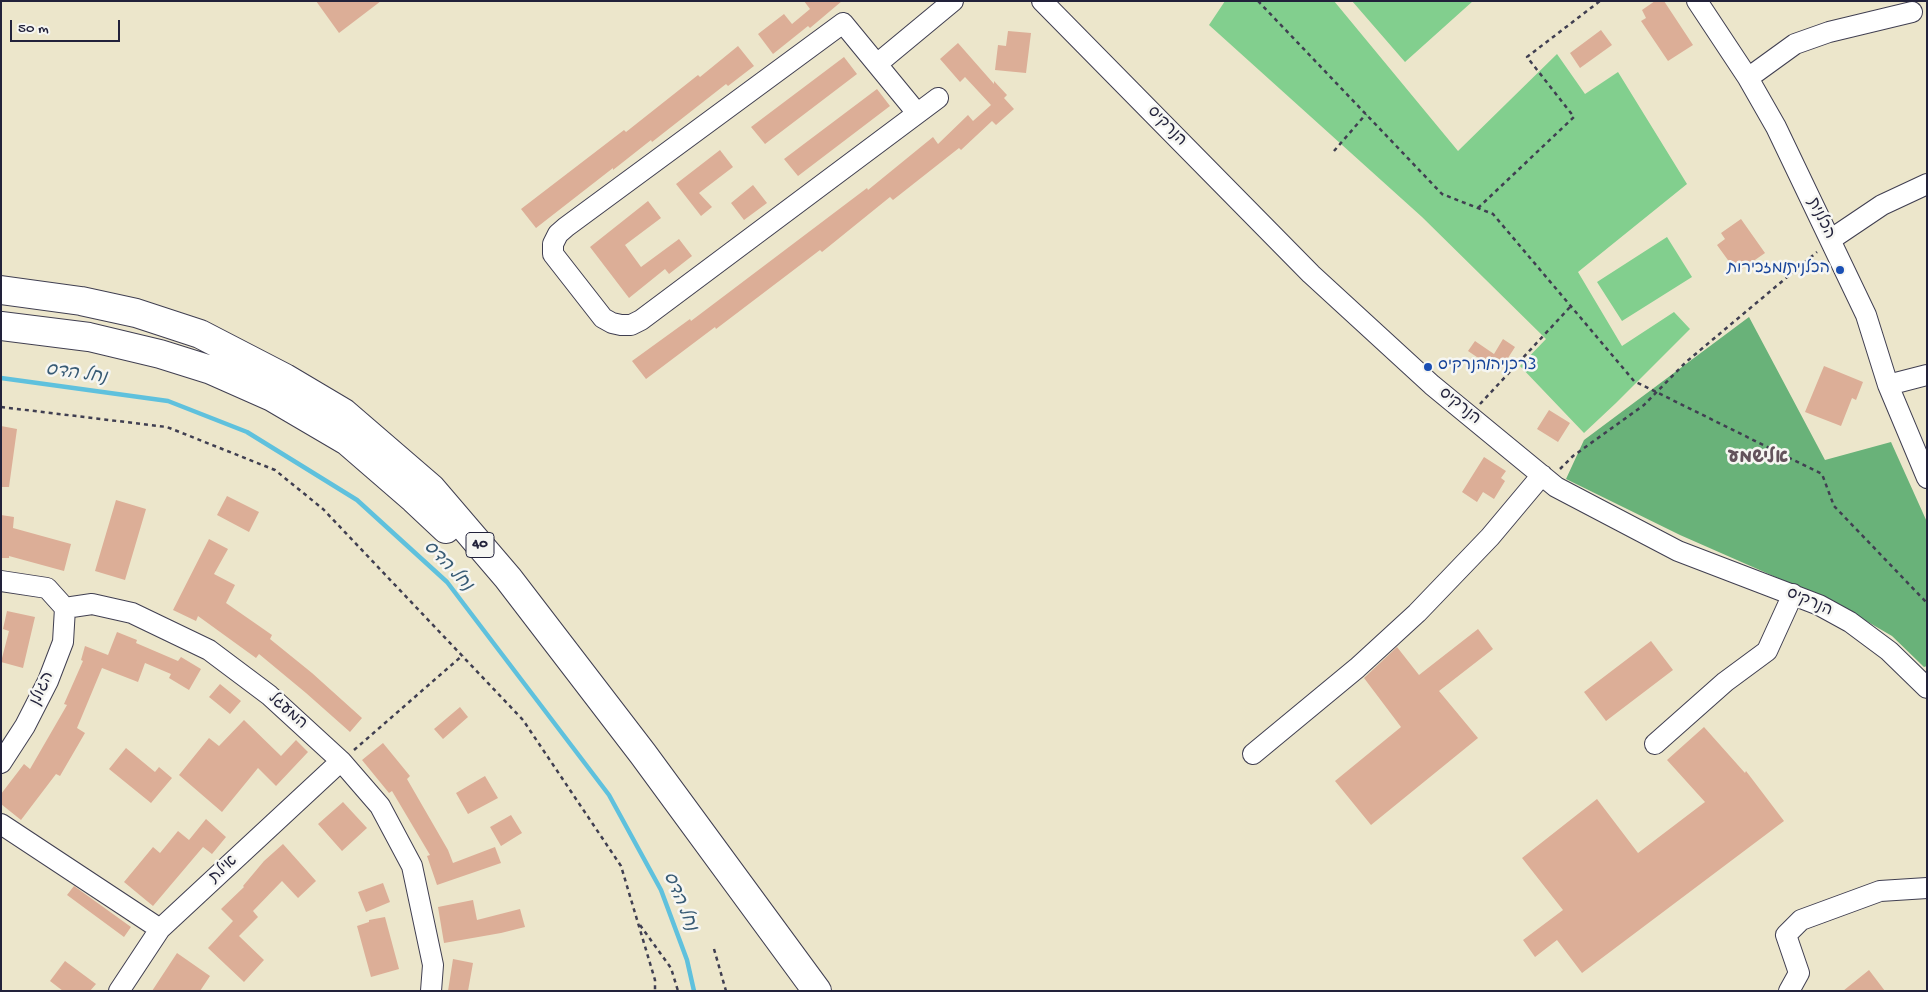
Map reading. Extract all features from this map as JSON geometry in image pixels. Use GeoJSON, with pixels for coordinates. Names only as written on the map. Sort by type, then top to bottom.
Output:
{"type":"FeatureCollection","features":[{"type":"Feature","properties":{"kind":"highway","name":"40"},"geometry":{"type":"LineString","coordinates":[[1,290],[99,305],[136,313],[200,334],[285,378],[344,413],[431,488],[508,578],[643,754],[817,991]]}},
{"type":"Feature","properties":{"kind":"highway","name":"40"},"geometry":{"type":"LineString","coordinates":[[1,326],[89,337],[160,354],[212,370],[272,397],[347,441],[414,499],[459,542],[538,638],[796,991]]}},
{"type":"Feature","properties":{"kind":"street"},"geometry":{"type":"LineString","coordinates":[[876,64],[952,1]]}},
{"type":"Feature","properties":{"kind":"street","name":"הנרקיס"},"geometry":{"type":"LineString","coordinates":[[1042,1],[1311,274],[1432,385],[1556,487],[1678,551],[1819,605],[1850,622],[1889,651],[1927,688]]}},
{"type":"Feature","properties":{"kind":"street","name":"הכלנית"},"geometry":{"type":"LineString","coordinates":[[1697,1],[1748,78],[1776,127],[1866,315],[1888,385],[1927,478]]}},
{"type":"Feature","properties":{"kind":"street"},"geometry":{"type":"LineString","coordinates":[[1748,78],[1795,44],[1829,32],[1912,12]]}},
{"type":"Feature","properties":{"kind":"street"},"geometry":{"type":"LineString","coordinates":[[917,113],[843,23],[566,227],[558,234],[553,244],[553,254],[603,318],[612,323],[631,325],[641,320],[938,98]]}},
{"type":"Feature","properties":{"kind":"street"},"geometry":{"type":"LineString","coordinates":[[1830,240],[1882,205],[1927,184]]}},
{"type":"Feature","properties":{"kind":"street"},"geometry":{"type":"LineString","coordinates":[[1888,385],[1927,375]]}},
{"type":"Feature","properties":{"kind":"street"},"geometry":{"type":"LineString","coordinates":[[1253,754],[1357,668],[1417,613],[1545,478]]}},
{"type":"Feature","properties":{"kind":"street"},"geometry":{"type":"LineString","coordinates":[[1,581],[47,588],[65,608]]}},
{"type":"Feature","properties":{"kind":"street"},"geometry":{"type":"LineString","coordinates":[[1655,744],[1725,682],[1767,651],[1794,594]]}},
{"type":"Feature","properties":{"kind":"street","name":"המעגל"},"geometry":{"type":"LineString","coordinates":[[65,608],[92,604],[132,613],[209,650],[269,695],[341,761],[380,806],[412,866],[433,965],[431,991]]}},
{"type":"Feature","properties":{"kind":"street","name":"הגולן"},"geometry":{"type":"LineString","coordinates":[[1,763],[25,726],[48,681],[63,642],[65,608]]}},
{"type":"Feature","properties":{"kind":"street","name":"אילת"},"geometry":{"type":"LineString","coordinates":[[119,991],[160,929],[341,761]]}},
{"type":"Feature","properties":{"kind":"street"},"geometry":{"type":"LineString","coordinates":[[1,824],[160,929]]}},
{"type":"Feature","properties":{"kind":"street"},"geometry":{"type":"LineString","coordinates":[[1789,991],[1799,973],[1786,935],[1801,920],[1880,891],[1927,888]]}},
{"type":"Feature","properties":{"kind":"path"},"geometry":{"type":"LineString","coordinates":[[1258,1],[1442,194],[1493,214],[1634,381],[1822,474],[1834,506],[1927,603]]}},
{"type":"Feature","properties":{"kind":"path"},"geometry":{"type":"LineString","coordinates":[[1478,208],[1574,117],[1527,56],[1600,1]]}},
{"type":"Feature","properties":{"kind":"path"},"geometry":{"type":"LineString","coordinates":[[1334,151],[1366,113]]}},
{"type":"Feature","properties":{"kind":"path"},"geometry":{"type":"LineString","coordinates":[[1545,478],[1644,405],[1686,362],[1830,240]]}},
{"type":"Feature","properties":{"kind":"path"},"geometry":{"type":"LineString","coordinates":[[1470,416],[1571,306]]}},
{"type":"Feature","properties":{"kind":"path"},"geometry":{"type":"LineString","coordinates":[[1,407],[167,427],[275,470],[323,508],[523,720],[621,866],[655,980],[655,991]]}},
{"type":"Feature","properties":{"kind":"path"},"geometry":{"type":"LineString","coordinates":[[341,761],[463,655]]}},
{"type":"Feature","properties":{"kind":"path"},"geometry":{"type":"LineString","coordinates":[[638,922],[671,968],[678,991]]}},
{"type":"Feature","properties":{"kind":"path"},"geometry":{"type":"LineString","coordinates":[[714,949],[726,991]]}},
{"type":"Feature","properties":{"kind":"green space"},"geometry":{"type":"Polygon","coordinates":[[[1225,1],[1334,1],[1458,151],[1557,54],[1585,94],[1618,72],[1687,184],[1578,272],[1622,346],[1674,312],[1690,329],[1584,433],[1520,366],[1546,339],[1422,217],[1209,25],[1225,1]]]}},
{"type":"Feature","properties":{"kind":"green space"},"geometry":{"type":"Polygon","coordinates":[[[1352,1],[1473,1],[1405,62],[1352,1]]]}},
{"type":"Feature","properties":{"kind":"green space"},"geometry":{"type":"Polygon","coordinates":[[[1667,237],[1692,277],[1622,321],[1597,282],[1667,237]]]}},
{"type":"Feature","properties":{"kind":"green space"},"geometry":{"type":"Polygon","coordinates":[[[1749,317],[1825,460],[1891,442],[1927,522],[1927,666],[1924,667],[1892,636],[1837,604],[1680,535],[1566,479],[1584,440],[1749,317]]]}},
{"type":"Feature","properties":{"kind":"building"},"geometry":{"type":"Polygon","coordinates":[[[316,1],[381,1],[339,33],[316,1]]]}},
{"type":"Feature","properties":{"kind":"building"},"geometry":{"type":"Polygon","coordinates":[[[804,1],[842,1],[810,28],[808,26],[773,54],[758,34],[784,14],[792,24],[810,9],[804,1]]]}},
{"type":"Feature","properties":{"kind":"building"},"geometry":{"type":"Polygon","coordinates":[[[1655,1],[1664,1],[1693,45],[1668,61],[1641,21],[1646,18],[1642,10],[1655,1]]]}},
{"type":"Feature","properties":{"kind":"building"},"geometry":{"type":"Polygon","coordinates":[[[1601,30],[1612,45],[1580,68],[1570,53],[1601,30]]]}},
{"type":"Feature","properties":{"kind":"building"},"geometry":{"type":"Polygon","coordinates":[[[1008,31],[1031,33],[1026,73],[995,70],[998,45],[1006,46],[1008,31]]]}},
{"type":"Feature","properties":{"kind":"building"},"geometry":{"type":"Polygon","coordinates":[[[958,43],[994,84],[994,81],[1007,95],[1004,98],[1014,109],[996,125],[992,121],[961,150],[959,148],[893,200],[890,197],[822,252],[820,250],[716,329],[715,327],[646,379],[632,361],[690,319],[691,321],[867,188],[868,190],[933,137],[938,144],[968,115],[973,121],[991,105],[965,77],[960,82],[940,59],[958,43]]]}},
{"type":"Feature","properties":{"kind":"building"},"geometry":{"type":"Polygon","coordinates":[[[738,46],[754,66],[728,86],[726,84],[652,142],[651,140],[613,170],[613,168],[536,228],[521,209],[624,130],[626,132],[698,75],[700,77],[738,46]]]}},
{"type":"Feature","properties":{"kind":"building"},"geometry":{"type":"Polygon","coordinates":[[[844,57],[857,74],[765,144],[751,127],[844,57]]]}},
{"type":"Feature","properties":{"kind":"building"},"geometry":{"type":"Polygon","coordinates":[[[877,89],[890,106],[798,176],[784,159],[877,89]]]}},
{"type":"Feature","properties":{"kind":"building"},"geometry":{"type":"Polygon","coordinates":[[[720,150],[733,167],[699,193],[712,207],[701,216],[676,184],[720,150]]]}},
{"type":"Feature","properties":{"kind":"building"},"geometry":{"type":"Polygon","coordinates":[[[753,185],[767,203],[744,220],[731,203],[753,185]]]}},
{"type":"Feature","properties":{"kind":"building"},"geometry":{"type":"Polygon","coordinates":[[[648,201],[661,218],[625,245],[641,267],[679,239],[692,256],[669,274],[665,269],[629,298],[590,247],[648,201]]]}},
{"type":"Feature","properties":{"kind":"building"},"geometry":{"type":"Polygon","coordinates":[[[1741,219],[1765,253],[1742,269],[1738,264],[1733,267],[1717,245],[1725,239],[1721,233],[1741,219]]]}},
{"type":"Feature","properties":{"kind":"building"},"geometry":{"type":"Polygon","coordinates":[[[1503,339],[1515,347],[1499,372],[1468,351],[1475,341],[1494,354],[1503,339]]]}},
{"type":"Feature","properties":{"kind":"building"},"geometry":{"type":"Polygon","coordinates":[[[1824,366],[1863,382],[1856,400],[1852,398],[1841,426],[1805,412],[1824,366]]]}},
{"type":"Feature","properties":{"kind":"building"},"geometry":{"type":"Polygon","coordinates":[[[1549,410],[1570,423],[1558,442],[1537,429],[1549,410]]]}},
{"type":"Feature","properties":{"kind":"building"},"geometry":{"type":"Polygon","coordinates":[[[1,426],[17,429],[9,487],[1,487],[1,426]]]}},
{"type":"Feature","properties":{"kind":"building"},"geometry":{"type":"Polygon","coordinates":[[[1484,457],[1506,471],[1501,478],[1505,481],[1494,499],[1483,492],[1477,502],[1462,492],[1484,457]]]}},
{"type":"Feature","properties":{"kind":"building"},"geometry":{"type":"Polygon","coordinates":[[[227,496],[259,512],[249,532],[217,515],[227,496]]]}},
{"type":"Feature","properties":{"kind":"building"},"geometry":{"type":"Polygon","coordinates":[[[116,500],[146,509],[125,580],[95,571],[116,500]]]}},
{"type":"Feature","properties":{"kind":"building"},"geometry":{"type":"Polygon","coordinates":[[[1,515],[14,517],[13,528],[71,544],[64,571],[9,556],[9,558],[1,558],[1,515]]]}},
{"type":"Feature","properties":{"kind":"building"},"geometry":{"type":"Polygon","coordinates":[[[209,539],[228,549],[214,574],[235,585],[226,603],[272,635],[270,639],[312,673],[362,718],[350,732],[259,654],[256,658],[198,616],[196,621],[173,610],[209,539]]]}},
{"type":"Feature","properties":{"kind":"building"},"geometry":{"type":"Polygon","coordinates":[[[7,611],[35,617],[23,668],[1,662],[9,631],[3,629],[7,611]]]}},
{"type":"Feature","properties":{"kind":"building"},"geometry":{"type":"Polygon","coordinates":[[[1478,629],[1493,649],[1439,691],[1478,738],[1371,825],[1335,781],[1401,727],[1364,678],[1397,647],[1419,675],[1478,629]]]}},
{"type":"Feature","properties":{"kind":"building"},"geometry":{"type":"Polygon","coordinates":[[[117,632],[137,640],[136,643],[178,661],[181,657],[201,669],[189,690],[169,678],[171,674],[145,663],[138,682],[102,668],[77,728],[85,733],[60,776],[56,774],[21,820],[1,804],[1,794],[24,764],[30,769],[67,705],[64,704],[83,661],[81,660],[85,646],[108,655],[117,632]]]}},
{"type":"Feature","properties":{"kind":"building"},"geometry":{"type":"Polygon","coordinates":[[[1651,641],[1673,670],[1606,721],[1584,692],[1651,641]]]}},
{"type":"Feature","properties":{"kind":"building"},"geometry":{"type":"Polygon","coordinates":[[[220,684],[241,701],[230,714],[209,697],[220,684]]]}},
{"type":"Feature","properties":{"kind":"building"},"geometry":{"type":"Polygon","coordinates":[[[460,707],[468,717],[443,739],[434,729],[460,707]]]}},
{"type":"Feature","properties":{"kind":"building"},"geometry":{"type":"Polygon","coordinates":[[[244,720],[281,756],[296,740],[308,752],[276,786],[258,768],[222,812],[179,775],[209,738],[219,746],[244,720]]]}},
{"type":"Feature","properties":{"kind":"building"},"geometry":{"type":"Polygon","coordinates":[[[1704,727],[1745,773],[1746,771],[1784,821],[1582,973],[1557,940],[1535,957],[1523,940],[1563,910],[1522,858],[1597,799],[1638,853],[1705,802],[1667,760],[1704,727]]]}},
{"type":"Feature","properties":{"kind":"building"},"geometry":{"type":"Polygon","coordinates":[[[383,743],[410,776],[407,779],[448,850],[453,863],[495,847],[501,863],[437,885],[427,856],[430,855],[392,791],[389,793],[362,760],[383,743]]]}},
{"type":"Feature","properties":{"kind":"building"},"geometry":{"type":"Polygon","coordinates":[[[126,748],[155,772],[159,767],[172,778],[151,803],[109,769],[126,748]]]}},
{"type":"Feature","properties":{"kind":"building"},"geometry":{"type":"Polygon","coordinates":[[[485,776],[498,798],[468,814],[456,793],[485,776]]]}},
{"type":"Feature","properties":{"kind":"building"},"geometry":{"type":"Polygon","coordinates":[[[343,802],[367,828],[342,851],[318,824],[343,802]]]}},
{"type":"Feature","properties":{"kind":"building"},"geometry":{"type":"Polygon","coordinates":[[[511,815],[522,833],[501,846],[490,827],[511,815]]]}},
{"type":"Feature","properties":{"kind":"building"},"geometry":{"type":"Polygon","coordinates":[[[206,819],[226,837],[212,854],[203,847],[153,906],[124,882],[153,847],[160,853],[178,831],[189,840],[206,819]]]}},
{"type":"Feature","properties":{"kind":"building"},"geometry":{"type":"Polygon","coordinates":[[[283,844],[316,881],[298,898],[282,881],[253,911],[258,917],[239,936],[264,960],[244,982],[208,948],[233,921],[221,909],[244,887],[264,861],[283,844]]]}},
{"type":"Feature","properties":{"kind":"building"},"geometry":{"type":"Polygon","coordinates":[[[383,883],[390,902],[366,912],[358,892],[383,883]]]}},
{"type":"Feature","properties":{"kind":"building"},"geometry":{"type":"Polygon","coordinates":[[[74,886],[131,927],[124,937],[67,895],[74,886]]]}},
{"type":"Feature","properties":{"kind":"building"},"geometry":{"type":"Polygon","coordinates":[[[473,900],[477,920],[520,909],[525,927],[444,943],[438,907],[473,900]]]}},
{"type":"Feature","properties":{"kind":"building"},"geometry":{"type":"Polygon","coordinates":[[[385,917],[399,969],[371,977],[357,926],[369,922],[369,920],[385,917]]]}},
{"type":"Feature","properties":{"kind":"building"},"geometry":{"type":"Polygon","coordinates":[[[177,953],[210,976],[200,991],[152,991],[177,953]]]}},
{"type":"Feature","properties":{"kind":"building"},"geometry":{"type":"Polygon","coordinates":[[[453,959],[473,963],[468,991],[448,991],[453,959]]]}},
{"type":"Feature","properties":{"kind":"building"},"geometry":{"type":"Polygon","coordinates":[[[65,961],[96,984],[90,991],[63,991],[50,981],[65,961]]]}},
{"type":"Feature","properties":{"kind":"building"},"geometry":{"type":"Polygon","coordinates":[[[1869,970],[1885,991],[1843,991],[1869,970]]]}},
{"type":"Feature","properties":{"kind":"waterway","name":"נחל הדס"},"geometry":{"type":"LineString","coordinates":[[1,378],[168,401],[247,432],[357,500],[447,582],[609,795],[661,890],[687,960],[694,991]]}},
{"type":"Feature","properties":{"kind":"place","name":"הכלנית/מזכירות"},"geometry":{"type":"Point","coordinates":[1840,270]}},
{"type":"Feature","properties":{"kind":"place","name":"צרכניה/הנרקיס"},"geometry":{"type":"Point","coordinates":[1428,367]}},
{"type":"Feature","properties":{"kind":"district","name":"אלישמע"},"geometry":{"type":"Point","coordinates":[1758,459]}}]}
